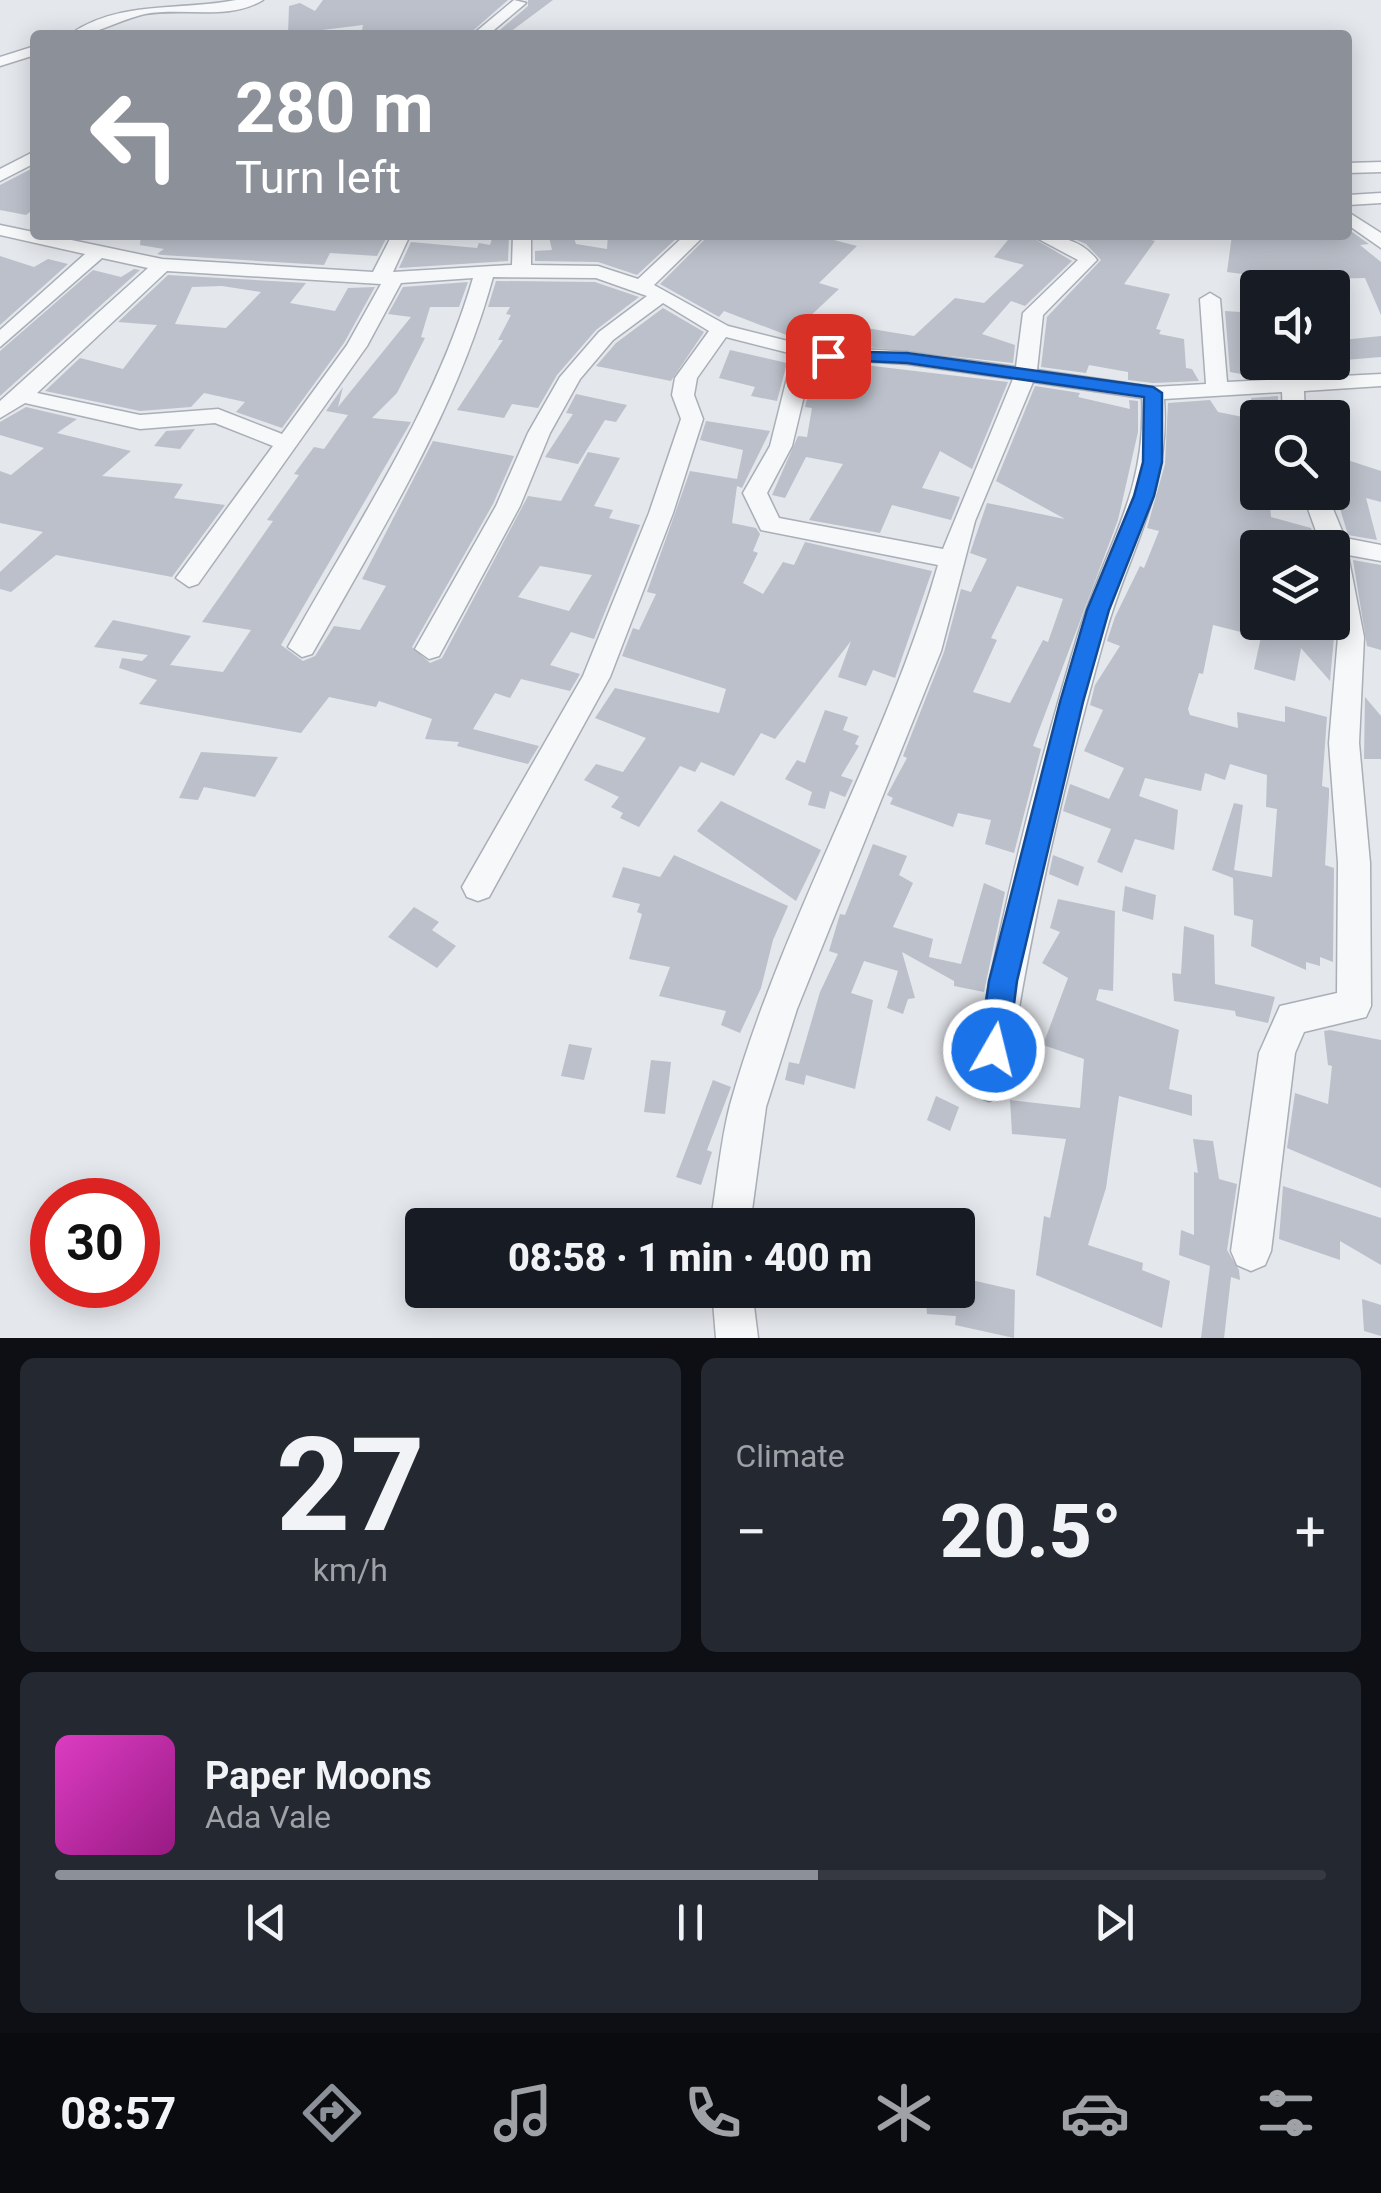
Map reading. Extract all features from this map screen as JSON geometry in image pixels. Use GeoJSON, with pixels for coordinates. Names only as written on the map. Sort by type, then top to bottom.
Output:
{"type":"FeatureCollection","features":[{"type":"Feature","properties":{"kind":"street"},"geometry":{"type":"LineString","coordinates":[[90,30],[145,10],[202,11],[256,0]]}},
{"type":"Feature","properties":{"kind":"street"},"geometry":{"type":"LineString","coordinates":[[485,30],[519,3]]}},
{"type":"Feature","properties":{"kind":"street"},"geometry":{"type":"LineString","coordinates":[[0,62],[30,52]]}},
{"type":"Feature","properties":{"kind":"street"},"geometry":{"type":"LineString","coordinates":[[0,176],[30,159]]}},
{"type":"Feature","properties":{"kind":"street"},"geometry":{"type":"LineString","coordinates":[[1352,168],[1381,167]]}},
{"type":"Feature","properties":{"kind":"street"},"geometry":{"type":"LineString","coordinates":[[1352,200],[1381,198]]}},
{"type":"Feature","properties":{"kind":"street"},"geometry":{"type":"LineString","coordinates":[[1352,220],[1381,242]]}},
{"type":"Feature","properties":{"kind":"street"},"geometry":{"type":"LineString","coordinates":[[0,230],[30,236]]}},
{"type":"Feature","properties":{"kind":"street"},"geometry":{"type":"LineString","coordinates":[[0,244],[22,234]]}},
{"type":"Feature","properties":{"kind":"street"},"geometry":{"type":"LineString","coordinates":[[51,240],[162,265],[387,278],[485,271],[598,272],[652,289],[721,330],[804,351],[907,358],[1153,393],[1381,380]]}},
{"type":"Feature","properties":{"kind":"street"},"geometry":{"type":"LineString","coordinates":[[189,578],[357,346],[399,240]]}},
{"type":"Feature","properties":{"kind":"street"},"geometry":{"type":"LineString","coordinates":[[521,270],[522,240]]}},
{"type":"Feature","properties":{"kind":"street"},"geometry":{"type":"LineString","coordinates":[[429,649],[508,506],[562,389],[692,240]]}},
{"type":"Feature","properties":{"kind":"street"},"geometry":{"type":"LineString","coordinates":[[733,1208],[748,1107],[780,1008],[927,650],[964,521],[1026,374],[1033,313],[1088,260],[1080,251],[1052,240]]}},
{"type":"Feature","properties":{"kind":"street"},"geometry":{"type":"LineString","coordinates":[[0,341],[100,250]]}},
{"type":"Feature","properties":{"kind":"street"},"geometry":{"type":"LineString","coordinates":[[0,411],[162,265]]}},
{"type":"Feature","properties":{"kind":"street"},"geometry":{"type":"LineString","coordinates":[[302,647],[350,554],[424,434],[470,333],[485,271]]}},
{"type":"Feature","properties":{"kind":"street"},"geometry":{"type":"LineString","coordinates":[[1210,299],[1217,388]]}},
{"type":"Feature","properties":{"kind":"street"},"geometry":{"type":"LineString","coordinates":[[478,887],[606,654],[692,419],[682,392],[684,384],[706,346],[721,330]]}},
{"type":"Feature","properties":{"kind":"street"},"geometry":{"type":"LineString","coordinates":[[804,351],[781,446],[755,494],[770,524],[952,560]]}},
{"type":"Feature","properties":{"kind":"street"},"geometry":{"type":"LineString","coordinates":[[1294,382],[1294,400]]}},
{"type":"Feature","properties":{"kind":"street"},"geometry":{"type":"LineString","coordinates":[[989,1084],[1003,981],[1072,702],[1098,610],[1144,496],[1153,462],[1153,393]]}},
{"type":"Feature","properties":{"kind":"street"},"geometry":{"type":"LineString","coordinates":[[21,396],[140,422],[218,416],[285,443]]}},
{"type":"Feature","properties":{"kind":"street"},"geometry":{"type":"LineString","coordinates":[[1350,547],[1381,553]]}},
{"type":"Feature","properties":{"kind":"street"},"geometry":{"type":"LineString","coordinates":[[1251,1251],[1277,1053],[1292,1018],[1354,1006],[1354,864],[1344,743],[1350,632]]}},
{"type":"Feature","properties":{"kind":"street"},"geometry":{"type":"LineString","coordinates":[[734,1308],[737,1338]]}},
{"type":"Feature","properties":{"kind":"building"},"geometry":{"type":"Polygon","coordinates":[[[323,0],[508,0],[474,30],[362,30],[363,25],[288,30],[289,6],[300,3],[315,11],[323,0]]]}},
{"type":"Feature","properties":{"kind":"building"},"geometry":{"type":"Polygon","coordinates":[[[528,0],[553,0],[513,30],[500,30],[528,6],[528,0]]]}},
{"type":"Feature","properties":{"kind":"building"},"geometry":{"type":"Polygon","coordinates":[[[30,170],[30,212],[26,215],[0,210],[0,185],[30,170]]]}},
{"type":"Feature","properties":{"kind":"building"},"geometry":{"type":"Polygon","coordinates":[[[1352,232],[1369,244],[1360,245],[1381,262],[1381,315],[1365,278],[1350,278],[1350,270],[1240,270],[1240,274],[1227,272],[1231,240],[1352,240],[1352,232]]]}},
{"type":"Feature","properties":{"kind":"building"},"geometry":{"type":"Polygon","coordinates":[[[140,240],[385,240],[377,256],[330,253],[324,265],[162,255],[157,254],[164,249],[140,245],[140,240]]]}},
{"type":"Feature","properties":{"kind":"building"},"geometry":{"type":"Polygon","coordinates":[[[492,240],[509,240],[508,261],[399,268],[411,242],[477,248],[479,243],[490,245],[492,240]]]}},
{"type":"Feature","properties":{"kind":"building"},"geometry":{"type":"Polygon","coordinates":[[[550,240],[575,240],[576,244],[607,249],[608,240],[675,240],[637,275],[598,262],[535,261],[535,251],[552,250],[550,240]]]}},
{"type":"Feature","properties":{"kind":"building"},"geometry":{"type":"Polygon","coordinates":[[[704,240],[834,240],[857,246],[819,283],[839,289],[789,336],[724,311],[719,317],[660,284],[704,240]]]}},
{"type":"Feature","properties":{"kind":"building"},"geometry":{"type":"Polygon","coordinates":[[[1008,240],[1036,240],[1072,261],[1025,306],[1011,301],[982,334],[1015,345],[1013,363],[840,344],[848,325],[914,336],[955,298],[984,303],[1024,265],[994,257],[1008,240]]]}},
{"type":"Feature","properties":{"kind":"building"},"geometry":{"type":"Polygon","coordinates":[[[1077,240],[1155,241],[1124,284],[1170,294],[1156,329],[1161,330],[1159,334],[1184,339],[1186,368],[1192,369],[1199,381],[1128,380],[1128,372],[1089,365],[1086,373],[1041,367],[1047,317],[1101,260],[1077,240]]]}},
{"type":"Feature","properties":{"kind":"building"},"geometry":{"type":"Polygon","coordinates":[[[0,256],[34,267],[48,259],[68,264],[0,325],[0,256]]]}},
{"type":"Feature","properties":{"kind":"building"},"geometry":{"type":"Polygon","coordinates":[[[134,269],[140,270],[0,396],[0,351],[93,270],[121,277],[134,269]]]}},
{"type":"Feature","properties":{"kind":"building"},"geometry":{"type":"Polygon","coordinates":[[[168,275],[306,283],[290,303],[335,311],[348,288],[375,287],[344,343],[282,428],[236,412],[245,402],[204,393],[191,407],[140,411],[45,391],[80,358],[123,369],[157,325],[118,322],[168,275]],[[222,286],[192,287],[175,324],[226,328],[261,292],[222,286]]]}},
{"type":"Feature","properties":{"kind":"building"},"geometry":{"type":"Polygon","coordinates":[[[496,281],[595,282],[639,297],[596,330],[557,375],[538,408],[512,404],[504,418],[457,410],[503,340],[498,340],[511,315],[506,314],[510,307],[488,307],[496,281]]]}},
{"type":"Feature","properties":{"kind":"building"},"geometry":{"type":"Polygon","coordinates":[[[468,282],[459,307],[430,307],[421,337],[425,338],[397,393],[372,418],[411,422],[281,645],[303,661],[315,656],[334,626],[360,630],[386,586],[362,579],[433,441],[514,456],[493,504],[412,647],[430,663],[442,658],[528,496],[561,501],[588,452],[620,458],[594,506],[613,510],[609,518],[640,525],[594,639],[571,632],[550,665],[580,674],[570,691],[521,679],[510,698],[495,693],[473,729],[539,746],[528,764],[457,746],[459,742],[425,739],[432,719],[379,701],[376,707],[329,697],[301,733],[139,704],[157,680],[119,668],[122,658],[142,661],[148,655],[94,647],[113,620],[191,636],[170,665],[223,672],[251,630],[202,622],[273,521],[267,520],[299,475],[294,474],[314,447],[324,449],[348,415],[326,411],[343,387],[338,407],[411,317],[388,314],[403,287],[468,282]],[[540,566],[518,597],[569,611],[592,575],[540,566]]]}},
{"type":"Feature","properties":{"kind":"building"},"geometry":{"type":"Polygon","coordinates":[[[663,308],[704,332],[671,381],[596,366],[616,343],[663,308]]]}},
{"type":"Feature","properties":{"kind":"building"},"geometry":{"type":"Polygon","coordinates":[[[1225,311],[1240,312],[1240,374],[1230,372],[1225,311]]]}},
{"type":"Feature","properties":{"kind":"building"},"geometry":{"type":"Polygon","coordinates":[[[1381,336],[1381,357],[1350,360],[1350,339],[1381,336]]]}},
{"type":"Feature","properties":{"kind":"building"},"geometry":{"type":"Polygon","coordinates":[[[730,350],[787,363],[777,401],[751,396],[755,387],[719,378],[730,350]]]}},
{"type":"Feature","properties":{"kind":"building"},"geometry":{"type":"Polygon","coordinates":[[[856,364],[1008,382],[972,469],[940,451],[922,488],[960,497],[951,520],[892,505],[880,533],[809,520],[843,464],[806,457],[785,498],[772,495],[798,436],[807,437],[812,408],[805,407],[814,369],[852,377],[856,364]]]}},
{"type":"Feature","properties":{"kind":"building"},"geometry":{"type":"Polygon","coordinates":[[[1035,386],[1080,393],[1078,397],[1130,409],[1129,400],[1138,401],[1138,432],[1118,520],[1033,746],[1041,749],[1014,853],[985,844],[991,820],[958,813],[953,827],[890,804],[893,798],[887,795],[907,758],[903,756],[944,652],[961,589],[971,592],[987,559],[970,553],[987,503],[1065,519],[996,481],[1035,386]],[[1017,586],[991,638],[997,640],[973,692],[1010,703],[1043,640],[1048,642],[1063,599],[1017,586]]]}},
{"type":"Feature","properties":{"kind":"building"},"geometry":{"type":"Polygon","coordinates":[[[576,394],[627,405],[616,422],[605,420],[578,464],[545,457],[573,414],[566,413],[576,394]]]}},
{"type":"Feature","properties":{"kind":"building"},"geometry":{"type":"Polygon","coordinates":[[[1278,396],[1278,400],[1251,400],[1278,396]]]}},
{"type":"Feature","properties":{"kind":"building"},"geometry":{"type":"Polygon","coordinates":[[[1210,400],[1218,412],[1240,416],[1240,510],[1270,510],[1271,517],[1312,530],[1240,530],[1240,632],[1213,625],[1203,674],[1199,673],[1188,709],[1190,715],[1238,728],[1237,712],[1285,722],[1285,706],[1327,717],[1322,786],[1329,788],[1325,865],[1334,868],[1333,962],[1320,957],[1320,966],[1306,962],[1306,970],[1251,946],[1253,920],[1234,915],[1233,878],[1212,870],[1234,803],[1243,805],[1234,870],[1272,877],[1277,809],[1266,807],[1267,775],[1230,764],[1225,780],[1205,773],[1201,791],[1145,778],[1139,796],[1178,810],[1174,850],[1135,839],[1122,873],[1097,862],[1111,829],[1063,811],[1070,784],[1109,799],[1124,768],[1084,751],[1103,710],[1090,705],[1095,685],[1120,646],[1107,641],[1115,617],[1140,566],[1144,568],[1159,531],[1147,528],[1165,464],[1168,403],[1210,400]]]}},
{"type":"Feature","properties":{"kind":"building"},"geometry":{"type":"Polygon","coordinates":[[[26,407],[77,419],[57,433],[131,451],[102,476],[183,484],[174,498],[225,505],[172,577],[56,555],[11,592],[0,589],[0,572],[43,532],[0,523],[0,471],[11,475],[44,448],[0,435],[0,422],[26,407]]]}},
{"type":"Feature","properties":{"kind":"building"},"geometry":{"type":"Polygon","coordinates":[[[706,421],[770,431],[742,488],[737,486],[732,523],[756,528],[760,534],[753,551],[758,553],[743,583],[763,594],[783,562],[794,565],[805,542],[932,571],[895,678],[873,670],[866,686],[838,677],[851,641],[775,739],[761,733],[734,776],[701,762],[695,772],[680,766],[639,827],[620,818],[623,813],[611,807],[619,797],[584,780],[596,764],[623,772],[646,738],[595,718],[615,688],[719,713],[726,689],[622,656],[633,628],[639,630],[656,594],[647,592],[690,471],[737,479],[743,450],[700,440],[706,421]]]}},
{"type":"Feature","properties":{"kind":"building"},"geometry":{"type":"Polygon","coordinates":[[[195,429],[180,449],[154,446],[166,431],[195,429]]]}},
{"type":"Feature","properties":{"kind":"building"},"geometry":{"type":"Polygon","coordinates":[[[1350,461],[1381,471],[1381,502],[1366,498],[1377,540],[1350,535],[1340,510],[1350,510],[1350,461]]]}},
{"type":"Feature","properties":{"kind":"building"},"geometry":{"type":"Polygon","coordinates":[[[1353,560],[1381,565],[1381,650],[1367,646],[1353,560]]]}},
{"type":"Feature","properties":{"kind":"building"},"geometry":{"type":"Polygon","coordinates":[[[1260,640],[1334,640],[1330,681],[1301,648],[1295,681],[1254,669],[1260,640]]]}},
{"type":"Feature","properties":{"kind":"building"},"geometry":{"type":"Polygon","coordinates":[[[1365,697],[1381,716],[1381,759],[1364,759],[1365,697]]]}},
{"type":"Feature","properties":{"kind":"building"},"geometry":{"type":"Polygon","coordinates":[[[825,710],[848,717],[843,730],[859,736],[855,744],[859,746],[841,776],[853,780],[845,797],[830,791],[825,809],[808,805],[812,792],[785,779],[797,760],[805,763],[825,710]]]}},
{"type":"Feature","properties":{"kind":"building"},"geometry":{"type":"Polygon","coordinates":[[[201,752],[278,757],[255,797],[204,787],[198,800],[179,798],[201,752]]]}},
{"type":"Feature","properties":{"kind":"building"},"geometry":{"type":"Polygon","coordinates":[[[721,801],[821,850],[796,901],[697,831],[721,801]]]}},
{"type":"Feature","properties":{"kind":"building"},"geometry":{"type":"Polygon","coordinates":[[[873,844],[907,856],[899,875],[913,883],[893,927],[933,939],[929,957],[961,964],[984,883],[1005,892],[984,992],[954,986],[954,981],[902,952],[915,998],[908,999],[903,1014],[887,1008],[898,971],[864,961],[851,993],[873,1000],[855,1089],[806,1075],[804,1085],[785,1080],[789,1062],[799,1064],[820,992],[838,954],[829,951],[840,914],[845,915],[873,844]]]}},
{"type":"Feature","properties":{"kind":"building"},"geometry":{"type":"Polygon","coordinates":[[[674,855],[788,906],[773,940],[761,988],[740,1033],[721,1025],[726,1011],[659,996],[670,967],[629,959],[642,914],[637,912],[640,904],[612,897],[623,867],[660,877],[674,855]]]}},
{"type":"Feature","properties":{"kind":"building"},"geometry":{"type":"Polygon","coordinates":[[[1053,855],[1084,867],[1078,886],[1049,874],[1053,855]]]}},
{"type":"Feature","properties":{"kind":"building"},"geometry":{"type":"Polygon","coordinates":[[[1125,886],[1156,895],[1153,920],[1122,911],[1125,886]]]}},
{"type":"Feature","properties":{"kind":"building"},"geometry":{"type":"Polygon","coordinates":[[[1058,899],[1115,911],[1113,991],[1099,989],[1096,1000],[1179,1030],[1169,1089],[1192,1095],[1192,1116],[1119,1096],[1106,1188],[1088,1245],[1143,1263],[1142,1270],[1170,1281],[1162,1328],[1036,1275],[1044,1216],[1050,1218],[1066,1139],[1012,1134],[1010,1100],[1080,1108],[1084,1059],[1043,1045],[1068,978],[1042,963],[1060,932],[1050,928],[1058,899]]]}},
{"type":"Feature","properties":{"kind":"building"},"geometry":{"type":"Polygon","coordinates":[[[414,907],[439,922],[432,930],[456,946],[437,968],[388,937],[414,907]]]}},
{"type":"Feature","properties":{"kind":"building"},"geometry":{"type":"Polygon","coordinates":[[[1184,926],[1214,935],[1215,984],[1275,997],[1268,1023],[1236,1016],[1235,1011],[1174,1001],[1172,973],[1181,974],[1184,926]]]}},
{"type":"Feature","properties":{"kind":"building"},"geometry":{"type":"Polygon","coordinates":[[[1324,1031],[1381,1040],[1381,1188],[1287,1148],[1295,1093],[1328,1104],[1332,1066],[1328,1065],[1324,1031]]]}},
{"type":"Feature","properties":{"kind":"building"},"geometry":{"type":"Polygon","coordinates":[[[569,1044],[592,1048],[584,1080],[561,1076],[569,1044]]]}},
{"type":"Feature","properties":{"kind":"building"},"geometry":{"type":"Polygon","coordinates":[[[651,1060],[671,1062],[665,1114],[644,1112],[651,1060]]]}},
{"type":"Feature","properties":{"kind":"building"},"geometry":{"type":"Polygon","coordinates":[[[713,1080],[731,1087],[707,1150],[712,1152],[701,1185],[676,1177],[713,1080]]]}},
{"type":"Feature","properties":{"kind":"building"},"geometry":{"type":"Polygon","coordinates":[[[936,1096],[959,1107],[950,1131],[927,1120],[936,1096]]]}},
{"type":"Feature","properties":{"kind":"building"},"geometry":{"type":"Polygon","coordinates":[[[1193,1139],[1213,1141],[1219,1179],[1237,1184],[1227,1250],[1239,1270],[1240,1280],[1231,1277],[1224,1338],[1201,1338],[1210,1266],[1179,1255],[1181,1230],[1194,1235],[1194,1172],[1198,1173],[1193,1139]]]}},
{"type":"Feature","properties":{"kind":"building"},"geometry":{"type":"Polygon","coordinates":[[[1283,1186],[1381,1218],[1381,1265],[1340,1241],[1340,1260],[1279,1239],[1283,1186]]]}},
{"type":"Feature","properties":{"kind":"building"},"geometry":{"type":"Polygon","coordinates":[[[975,1281],[1015,1290],[1014,1338],[955,1325],[956,1316],[927,1314],[926,1308],[975,1308],[975,1281]]]}},
{"type":"Feature","properties":{"kind":"building"},"geometry":{"type":"Polygon","coordinates":[[[1362,1299],[1381,1305],[1381,1336],[1364,1331],[1362,1299]]]}},
{"type":"Feature","properties":{"kind":"route"},"geometry":{"type":"LineString","coordinates":[[828,356],[907,358],[1153,393],[1153,462],[1144,496],[1098,610],[1072,702],[1003,981],[994,1050]]}}]}
